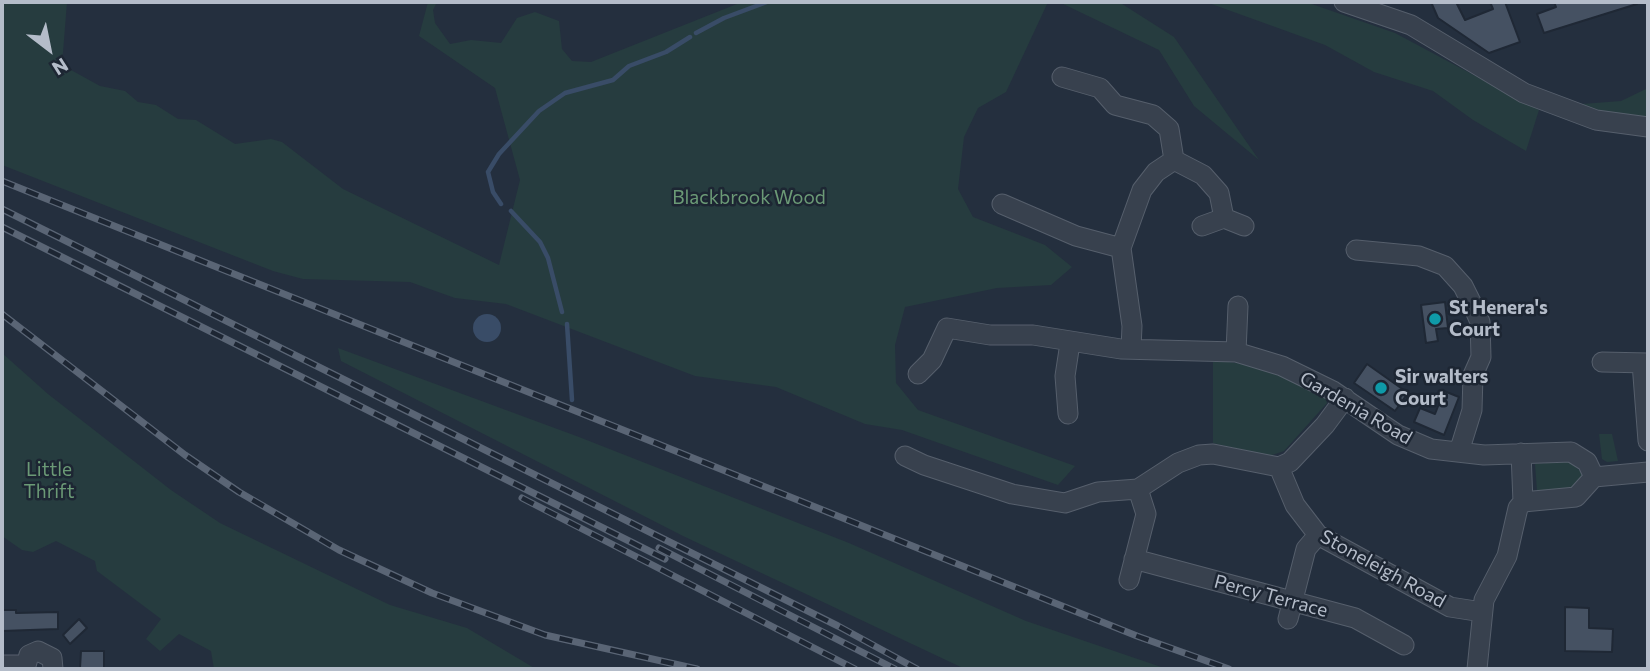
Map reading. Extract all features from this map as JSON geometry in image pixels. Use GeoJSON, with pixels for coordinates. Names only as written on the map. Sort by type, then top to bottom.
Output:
{"type":"FeatureCollection","features":[{"type":"Feature","properties":{"kind":"street"},"geometry":{"type":"LineString","coordinates":[[1344,2],[1411,25],[1524,93],[1596,120],[1648,127]]}},
{"type":"Feature","properties":{"kind":"street"},"geometry":{"type":"LineString","coordinates":[[1071,81],[1100,88],[1115,105],[1153,115],[1169,129],[1174,160]]}},
{"type":"Feature","properties":{"kind":"street"},"geometry":{"type":"LineString","coordinates":[[1174,160],[1203,176],[1219,193],[1224,218]]}},
{"type":"Feature","properties":{"kind":"street"},"geometry":{"type":"LineString","coordinates":[[1131,349],[1132,326],[1121,248],[1142,190],[1156,172],[1174,160]]}},
{"type":"Feature","properties":{"kind":"street"},"geometry":{"type":"LineString","coordinates":[[1002,204],[1076,236],[1121,248]]}},
{"type":"Feature","properties":{"kind":"street"},"geometry":{"type":"LineString","coordinates":[[1202,226],[1224,218],[1244,226]]}},
{"type":"Feature","properties":{"kind":"street"},"geometry":{"type":"LineString","coordinates":[[1356,250],[1419,256],[1445,266],[1463,286],[1480,322],[1481,357],[1473,375],[1472,410],[1459,453]]}},
{"type":"Feature","properties":{"kind":"street"},"geometry":{"type":"LineString","coordinates":[[1236,352],[1238,306]]}},
{"type":"Feature","properties":{"kind":"street","name":"Gardenia Road"},"geometry":{"type":"LineString","coordinates":[[918,374],[932,360],[947,328],[990,335],[1033,335],[1070,343],[1131,349],[1236,352],[1282,366],[1345,398],[1398,435],[1431,449],[1459,453],[1571,452],[1587,462],[1594,477]]}},
{"type":"Feature","properties":{"kind":"street"},"geometry":{"type":"LineString","coordinates":[[1068,414],[1065,376],[1070,343]]}},
{"type":"Feature","properties":{"kind":"street"},"geometry":{"type":"LineString","coordinates":[[1602,362],[1645,363],[1648,441]]}},
{"type":"Feature","properties":{"kind":"street"},"geometry":{"type":"LineString","coordinates":[[905,456],[924,465],[1012,494],[1065,503],[1088,494],[1138,489],[1178,463],[1207,454],[1279,467],[1299,453],[1333,417],[1345,398]]}},
{"type":"Feature","properties":{"kind":"street"},"geometry":{"type":"LineString","coordinates":[[1477,669],[1484,600],[1507,556],[1518,508],[1523,502],[1521,453]]}},
{"type":"Feature","properties":{"kind":"street","name":"Stoneleigh Road"},"geometry":{"type":"LineString","coordinates":[[1279,467],[1295,505],[1318,535],[1450,607],[1482,612]]}},
{"type":"Feature","properties":{"kind":"street"},"geometry":{"type":"LineString","coordinates":[[1523,502],[1576,497],[1594,477],[1648,472]]}},
{"type":"Feature","properties":{"kind":"street"},"geometry":{"type":"LineString","coordinates":[[1129,580],[1146,514],[1138,489]]}},
{"type":"Feature","properties":{"kind":"street"},"geometry":{"type":"LineString","coordinates":[[1290,610],[1306,549],[1318,535]]}},
{"type":"Feature","properties":{"kind":"street","name":"Percy Terrace"},"geometry":{"type":"LineString","coordinates":[[1134,559],[1290,610],[1355,618],[1405,645]]}},
{"type":"Feature","properties":{"kind":"street"},"geometry":{"type":"LineString","coordinates":[[2,665],[25,667],[29,655],[44,652],[52,658],[53,669]]}},
{"type":"Feature","properties":{"kind":"green space","name":"Blackbrook Wood"},"geometry":{"type":"Polygon","coordinates":[[[2,2],[67,2],[62,65],[100,86],[125,91],[138,102],[156,105],[178,119],[196,120],[235,144],[271,139],[282,142],[343,189],[499,265],[520,180],[495,88],[419,36],[428,2],[437,2],[433,10],[435,23],[450,44],[471,40],[501,43],[517,18],[535,12],[559,21],[562,49],[572,61],[591,62],[742,2],[1048,2],[1006,92],[978,108],[964,137],[958,189],[973,217],[1045,245],[1072,267],[1051,285],[997,288],[905,307],[895,345],[896,383],[918,410],[1075,466],[1058,485],[902,430],[865,424],[776,387],[695,376],[506,304],[455,298],[410,282],[303,279],[273,271],[2,165],[2,2]]]}},
{"type":"Feature","properties":{"kind":"green space"},"geometry":{"type":"Polygon","coordinates":[[[1059,2],[1119,2],[1174,37],[1259,160],[1194,106],[1159,50],[1059,2]]]}},
{"type":"Feature","properties":{"kind":"green space"},"geometry":{"type":"Polygon","coordinates":[[[1206,2],[1306,2],[1395,33],[1539,110],[1526,151],[1473,120],[1433,91],[1374,72],[1325,45],[1206,2]]]}},
{"type":"Feature","properties":{"kind":"green space"},"geometry":{"type":"Polygon","coordinates":[[[1648,88],[1648,120],[1599,115],[1569,105],[1621,101],[1648,88]]]}},
{"type":"Feature","properties":{"kind":"green space"},"geometry":{"type":"Polygon","coordinates":[[[338,348],[579,437],[849,543],[1026,621],[1167,669],[965,669],[683,536],[341,361],[338,348]]]}},
{"type":"Feature","properties":{"kind":"green space","name":"Little Thrift"},"geometry":{"type":"Polygon","coordinates":[[[2,353],[48,394],[171,490],[220,523],[390,605],[467,628],[536,669],[214,669],[211,651],[179,634],[160,651],[146,639],[161,619],[97,571],[95,561],[56,541],[33,552],[22,550],[2,536],[2,353]]]}},
{"type":"Feature","properties":{"kind":"green space"},"geometry":{"type":"Polygon","coordinates":[[[1213,360],[1243,364],[1287,377],[1325,396],[1327,403],[1284,451],[1269,456],[1213,443],[1213,360]]]}},
{"type":"Feature","properties":{"kind":"green space"},"geometry":{"type":"Polygon","coordinates":[[[1599,434],[1612,434],[1618,461],[1607,462],[1602,459],[1599,434]]]}},
{"type":"Feature","properties":{"kind":"green space"},"geometry":{"type":"Polygon","coordinates":[[[1568,461],[1584,474],[1572,489],[1537,491],[1535,464],[1568,461]]]}},
{"type":"Feature","properties":{"kind":"water"},"geometry":{"type":"Polygon","coordinates":[[[487,314],[497,318],[501,328],[497,338],[487,342],[477,338],[473,328],[477,318],[487,314]]]}},
{"type":"Feature","properties":{"kind":"building"},"geometry":{"type":"Polygon","coordinates":[[[1431,2],[1456,2],[1465,20],[1493,9],[1490,2],[1505,2],[1520,42],[1489,53],[1438,18],[1431,2]]]}},
{"type":"Feature","properties":{"kind":"building"},"geometry":{"type":"Polygon","coordinates":[[[1554,2],[1637,4],[1544,33],[1537,14],[1556,7],[1554,2]]]}},
{"type":"Feature","properties":{"kind":"building","name":"St Henera's Court"},"geometry":{"type":"Polygon","coordinates":[[[1445,302],[1448,328],[1436,329],[1438,341],[1426,343],[1421,305],[1445,302]]]}},
{"type":"Feature","properties":{"kind":"building","name":"Sir walters Court"},"geometry":{"type":"Polygon","coordinates":[[[1367,364],[1408,393],[1395,411],[1354,383],[1367,364]]]}},
{"type":"Feature","properties":{"kind":"building"},"geometry":{"type":"Polygon","coordinates":[[[1444,391],[1459,397],[1444,435],[1414,422],[1420,408],[1435,414],[1444,391]]]}},
{"type":"Feature","properties":{"kind":"building"},"geometry":{"type":"Polygon","coordinates":[[[1565,607],[1589,608],[1589,628],[1613,629],[1612,652],[1565,651],[1565,607]]]}},
{"type":"Feature","properties":{"kind":"building"},"geometry":{"type":"Polygon","coordinates":[[[2,610],[16,610],[16,613],[58,612],[58,629],[2,631],[2,610]]]}},
{"type":"Feature","properties":{"kind":"building"},"geometry":{"type":"Polygon","coordinates":[[[79,619],[87,628],[70,644],[63,635],[79,619]]]}},
{"type":"Feature","properties":{"kind":"building"},"geometry":{"type":"Polygon","coordinates":[[[81,651],[104,651],[104,669],[80,668],[81,651]]]}},
{"type":"Feature","properties":{"kind":"waterway"},"geometry":{"type":"LineString","coordinates":[[696,33],[724,18],[767,2]]}},
{"type":"Feature","properties":{"kind":"waterway"},"geometry":{"type":"LineString","coordinates":[[501,204],[493,192],[488,172],[499,154],[539,111],[565,93],[613,80],[629,66],[666,52],[690,37]]}},
{"type":"Feature","properties":{"kind":"waterway"},"geometry":{"type":"LineString","coordinates":[[511,211],[540,242],[548,258],[562,312]]}},
{"type":"Feature","properties":{"kind":"waterway"},"geometry":{"type":"LineString","coordinates":[[567,324],[572,400]]}},
{"type":"Feature","properties":{"kind":"railway"},"geometry":{"type":"LineString","coordinates":[[2,181],[1137,636],[1229,669]]}},
{"type":"Feature","properties":{"kind":"railway"},"geometry":{"type":"LineString","coordinates":[[2,209],[838,626],[917,669]]}},
{"type":"Feature","properties":{"kind":"railway"},"geometry":{"type":"LineString","coordinates":[[2,227],[665,559]]}},
{"type":"Feature","properties":{"kind":"railway"},"geometry":{"type":"LineString","coordinates":[[2,314],[185,455],[239,492],[339,550],[432,593],[545,635],[697,669]]}},
{"type":"Feature","properties":{"kind":"railway"},"geometry":{"type":"LineString","coordinates":[[522,498],[855,669]]}},
{"type":"Feature","properties":{"kind":"railway"},"geometry":{"type":"LineString","coordinates":[[659,548],[895,669]]}},
{"type":"Feature","properties":{"kind":"place","name":"St Henera's Court"},"geometry":{"type":"Point","coordinates":[1435,319]}},
{"type":"Feature","properties":{"kind":"place","name":"Sir walters Court"},"geometry":{"type":"Point","coordinates":[1381,388]}}]}
